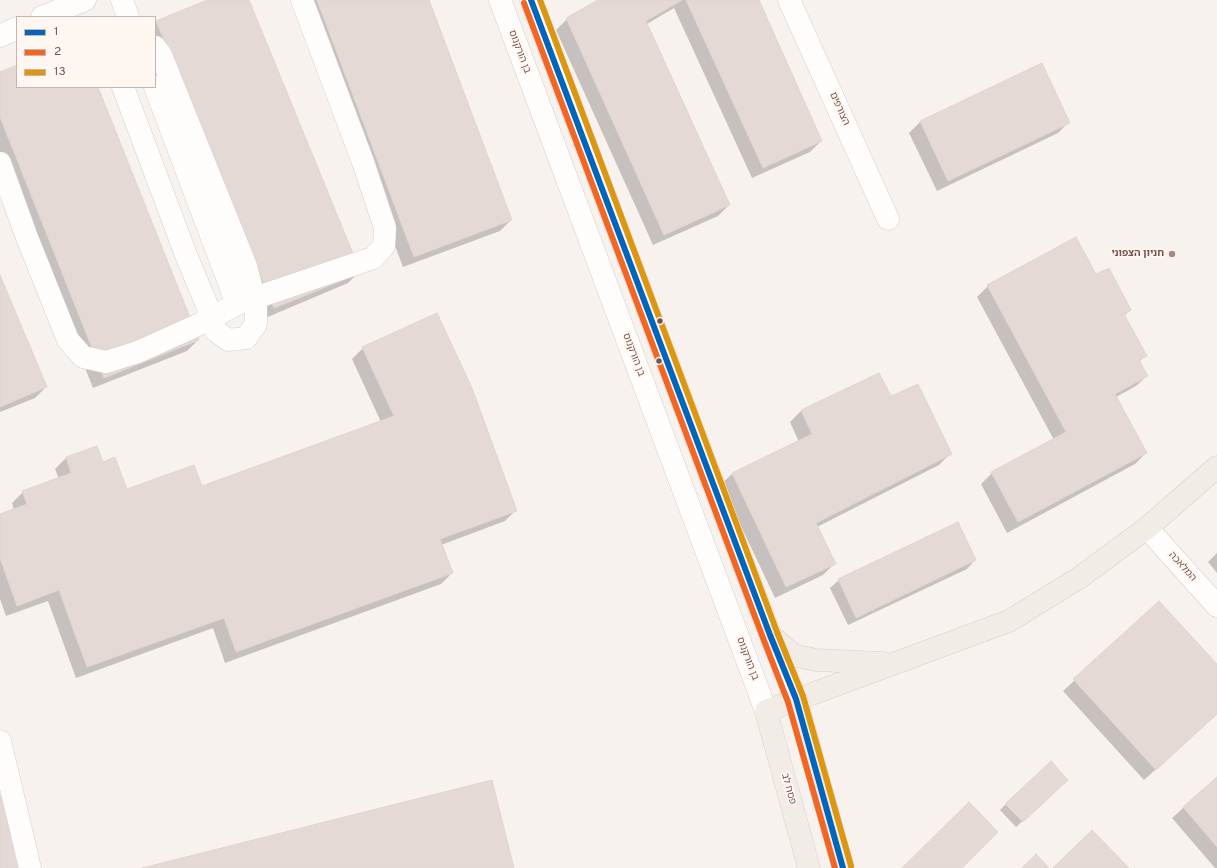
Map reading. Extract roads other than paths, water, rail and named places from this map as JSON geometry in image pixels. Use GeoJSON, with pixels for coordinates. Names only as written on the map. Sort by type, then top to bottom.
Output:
{"type":"FeatureCollection","features":[{"type":"Feature","properties":{"kind":"main road"},"geometry":{"type":"LineString","coordinates":[[766,711],[1010,621],[1079,578],[1147,528],[1217,467]]}},
{"type":"Feature","properties":{"kind":"main road"},"geometry":{"type":"LineString","coordinates":[[770,635],[793,655],[816,660],[894,663]]}},
{"type":"Feature","properties":{"kind":"main road"},"geometry":{"type":"LineString","coordinates":[[796,699],[843,868]]}},
{"type":"Feature","properties":{"kind":"main road","name":"פסח לב"},"geometry":{"type":"LineString","coordinates":[[766,711],[809,868]]}},
{"type":"Feature","properties":{"kind":"street"},"geometry":{"type":"LineString","coordinates":[[45,16],[85,0]]}},
{"type":"Feature","properties":{"kind":"street"},"geometry":{"type":"LineString","coordinates":[[0,163],[26,235],[68,340],[83,357],[106,362],[138,352],[200,324],[237,304],[373,258],[384,246],[385,228],[363,162],[302,0]]}},
{"type":"Feature","properties":{"kind":"street","name":"בן הורקנוס"},"geometry":{"type":"LineString","coordinates":[[500,0],[766,711]]}},
{"type":"Feature","properties":{"kind":"street"},"geometry":{"type":"LineString","coordinates":[[531,0],[770,635],[796,699]]}},
{"type":"Feature","properties":{"kind":"street","name":"הצורפים"},"geometry":{"type":"LineString","coordinates":[[789,0],[888,219]]}},
{"type":"Feature","properties":{"kind":"street"},"geometry":{"type":"LineString","coordinates":[[0,36],[16,28]]}},
{"type":"Feature","properties":{"kind":"street"},"geometry":{"type":"LineString","coordinates":[[123,88],[216,331],[228,340],[246,338],[256,324],[256,306],[246,266],[161,55],[156,48]]}},
{"type":"Feature","properties":{"kind":"street"},"geometry":{"type":"LineString","coordinates":[[155,88],[237,304]]}},
{"type":"Feature","properties":{"kind":"street","name":"המלאכה"},"geometry":{"type":"LineString","coordinates":[[1147,528],[1217,606]]}},
{"type":"Feature","properties":{"kind":"street"},"geometry":{"type":"LineString","coordinates":[[0,741],[30,868]]}},
{"type":"Feature","properties":{"kind":"place","name":"חניון הצפוני"},"geometry":{"type":"Point","coordinates":[1172,254]}}]}
